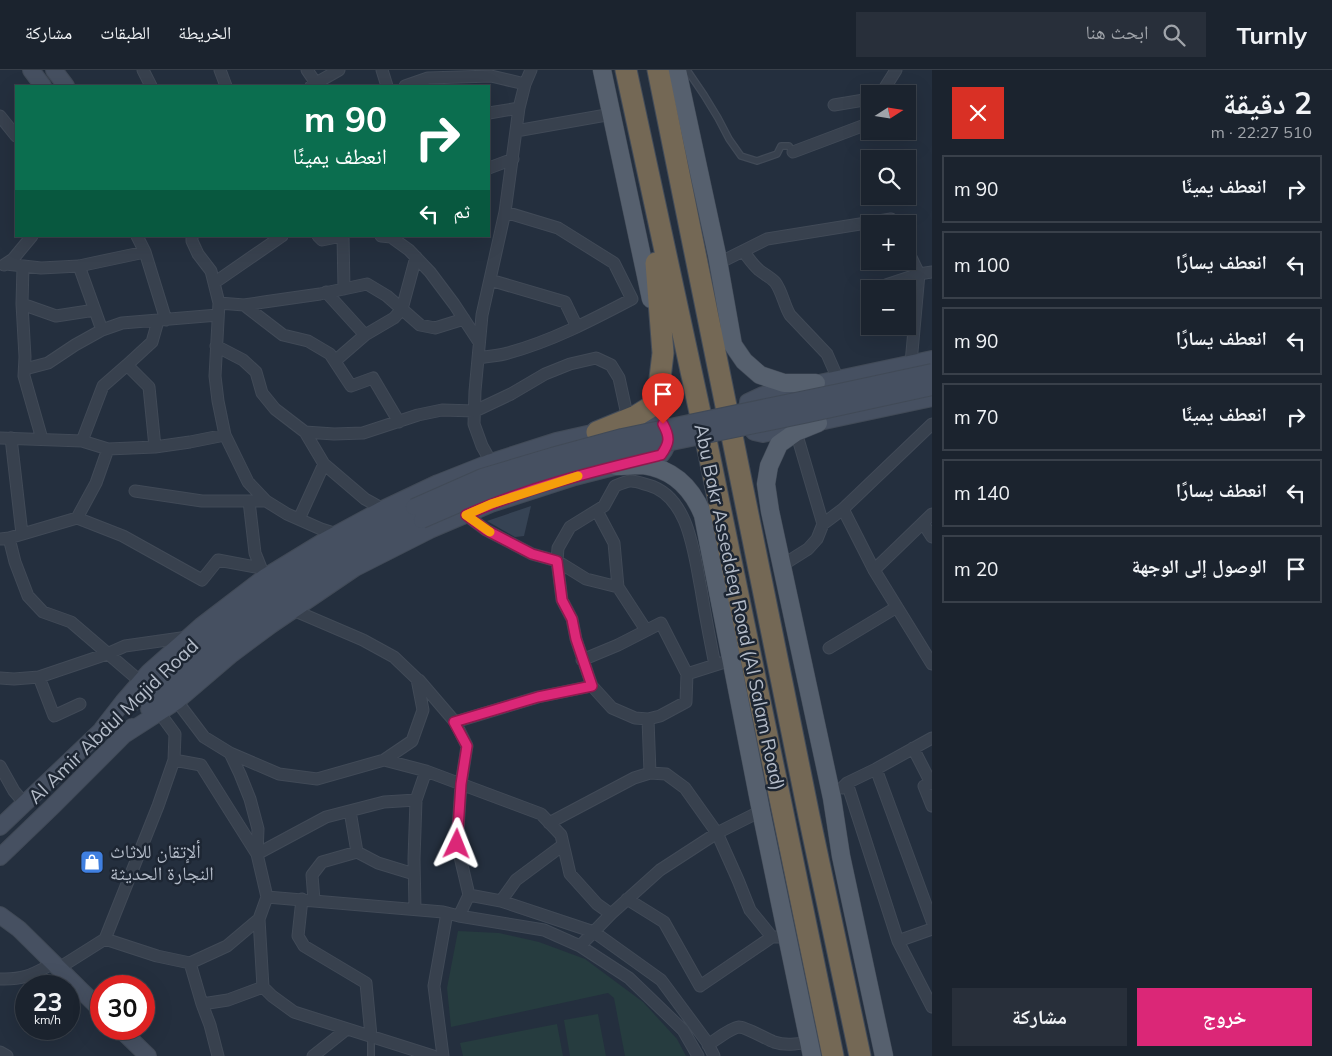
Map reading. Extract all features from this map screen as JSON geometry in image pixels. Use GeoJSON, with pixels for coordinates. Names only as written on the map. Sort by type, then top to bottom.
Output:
{"type":"FeatureCollection","features":[{"type":"Feature","properties":{"kind":"highway","name":"Abu Bakr Asseddeq Road (Al Salam Road)"},"geometry":{"type":"LineString","coordinates":[[626,70],[711,464],[833,1056]]}},
{"type":"Feature","properties":{"kind":"highway","name":"Abu Bakr Asseddeq Road (Al Salam Road)"},"geometry":{"type":"LineString","coordinates":[[674,70],[666,104],[809,816],[860,1056]]}},
{"type":"Feature","properties":{"kind":"highway"},"geometry":{"type":"LineString","coordinates":[[597,432],[636,416],[657,403],[663,353],[650,183]]}},
{"type":"Feature","properties":{"kind":"main road"},"geometry":{"type":"LineString","coordinates":[[31,70],[42,85]]}},
{"type":"Feature","properties":{"kind":"main road"},"geometry":{"type":"LineString","coordinates":[[54,70],[65,85]]}},
{"type":"Feature","properties":{"kind":"main road"},"geometry":{"type":"LineString","coordinates":[[602,70],[663,353]]}},
{"type":"Feature","properties":{"kind":"main road"},"geometry":{"type":"LineString","coordinates":[[622,70],[635,113]]}},
{"type":"Feature","properties":{"kind":"main road"},"geometry":{"type":"LineString","coordinates":[[674,70],[718,263],[733,344]]}},
{"type":"Feature","properties":{"kind":"main road"},"geometry":{"type":"LineString","coordinates":[[680,177],[733,344],[744,361],[760,375],[784,383],[816,383]]}},
{"type":"Feature","properties":{"kind":"main road"},"geometry":{"type":"LineString","coordinates":[[932,359],[763,395],[748,402],[746,419],[754,432],[763,434],[932,398]]}},
{"type":"Feature","properties":{"kind":"main road","name":"Al Amir Abdul Majid Road"},"geometry":{"type":"LineString","coordinates":[[0,857],[124,735],[173,696],[225,642],[284,598],[328,569],[482,477],[622,437],[932,372]]}},
{"type":"Feature","properties":{"kind":"main road","name":"Al Amir Abdul Majid Road"},"geometry":{"type":"LineString","coordinates":[[0,827],[102,729],[202,642],[241,611],[288,578],[347,541],[418,514],[534,476],[608,455],[932,387]]}},
{"type":"Feature","properties":{"kind":"main road"},"geometry":{"type":"LineString","coordinates":[[102,729],[149,672],[263,573],[383,509],[438,483],[490,462],[556,441],[654,419],[663,424],[668,434],[667,447],[661,455],[576,476],[500,501],[430,530],[355,568],[173,696]]}},
{"type":"Feature","properties":{"kind":"main road"},"geometry":{"type":"LineString","coordinates":[[818,423],[796,432],[779,444],[769,466],[766,484],[770,511],[832,798],[841,856],[884,1056]]}},
{"type":"Feature","properties":{"kind":"main road"},"geometry":{"type":"LineString","coordinates":[[616,466],[643,465],[661,470],[677,478],[697,501],[703,515],[723,663],[761,811],[778,891],[780,937],[810,1049]]}},
{"type":"Feature","properties":{"kind":"main road"},"geometry":{"type":"LineString","coordinates":[[809,816],[841,856]]}},
{"type":"Feature","properties":{"kind":"main road"},"geometry":{"type":"LineString","coordinates":[[778,891],[790,845]]}},
{"type":"Feature","properties":{"kind":"main road"},"geometry":{"type":"LineString","coordinates":[[0,915],[19,929],[90,999]]}},
{"type":"Feature","properties":{"kind":"main road"},"geometry":{"type":"LineString","coordinates":[[131,1040],[148,1056]]}},
{"type":"Feature","properties":{"kind":"street"},"geometry":{"type":"LineString","coordinates":[[143,70],[150,85]]}},
{"type":"Feature","properties":{"kind":"street"},"geometry":{"type":"LineString","coordinates":[[220,70],[226,85]]}},
{"type":"Feature","properties":{"kind":"street"},"geometry":{"type":"LineString","coordinates":[[307,70],[315,85],[339,70]]}},
{"type":"Feature","properties":{"kind":"street"},"geometry":{"type":"LineString","coordinates":[[382,70],[386,85]]}},
{"type":"Feature","properties":{"kind":"street"},"geometry":{"type":"LineString","coordinates":[[490,462],[474,424],[479,342],[482,315],[505,212],[519,108],[525,84],[531,70]]}},
{"type":"Feature","properties":{"kind":"street"},"geometry":{"type":"LineString","coordinates":[[887,85],[896,70]]}},
{"type":"Feature","properties":{"kind":"street"},"geometry":{"type":"LineString","coordinates":[[408,85],[428,78],[448,82],[491,76],[525,84]]}},
{"type":"Feature","properties":{"kind":"street"},"geometry":{"type":"LineString","coordinates":[[834,105],[861,100]]}},
{"type":"Feature","properties":{"kind":"street"},"geometry":{"type":"LineString","coordinates":[[490,114],[519,108]]}},
{"type":"Feature","properties":{"kind":"street"},"geometry":{"type":"LineString","coordinates":[[516,131],[612,114]]}},
{"type":"Feature","properties":{"kind":"street"},"geometry":{"type":"LineString","coordinates":[[0,116],[15,135]]}},
{"type":"Feature","properties":{"kind":"street"},"geometry":{"type":"LineString","coordinates":[[793,152],[861,126]]}},
{"type":"Feature","properties":{"kind":"street"},"geometry":{"type":"LineString","coordinates":[[490,168],[513,159]]}},
{"type":"Feature","properties":{"kind":"street"},"geometry":{"type":"LineString","coordinates":[[478,358],[507,354],[531,346],[578,327],[632,299],[614,263],[558,228],[505,212]]}},
{"type":"Feature","properties":{"kind":"street"},"geometry":{"type":"LineString","coordinates":[[718,263],[767,239],[861,224]]}},
{"type":"Feature","properties":{"kind":"street"},"geometry":{"type":"LineString","coordinates":[[3,266],[14,259],[31,237]]}},
{"type":"Feature","properties":{"kind":"street"},"geometry":{"type":"LineString","coordinates":[[82,441],[103,386],[152,342],[162,320],[145,252],[138,237]]}},
{"type":"Feature","properties":{"kind":"street"},"geometry":{"type":"LineString","coordinates":[[192,237],[198,254],[211,272],[220,302],[215,376],[225,435],[248,482],[266,501],[299,519],[337,534]]}},
{"type":"Feature","properties":{"kind":"street"},"geometry":{"type":"LineString","coordinates":[[214,283],[278,237]]}},
{"type":"Feature","properties":{"kind":"street"},"geometry":{"type":"LineString","coordinates":[[319,237],[322,240],[338,237]]}},
{"type":"Feature","properties":{"kind":"street"},"geometry":{"type":"LineString","coordinates":[[343,237],[344,289]]}},
{"type":"Feature","properties":{"kind":"street"},"geometry":{"type":"LineString","coordinates":[[388,237],[409,250],[430,272],[479,342]]}},
{"type":"Feature","properties":{"kind":"street"},"geometry":{"type":"LineString","coordinates":[[743,251],[759,270],[777,285],[790,315],[827,354],[838,379]]}},
{"type":"Feature","properties":{"kind":"street"},"geometry":{"type":"LineString","coordinates":[[3,266],[41,268],[79,266],[145,252]]}},
{"type":"Feature","properties":{"kind":"street"},"geometry":{"type":"LineString","coordinates":[[334,361],[365,335],[394,318],[402,309],[416,257]]}},
{"type":"Feature","properties":{"kind":"street"},"geometry":{"type":"LineString","coordinates":[[23,266],[24,376],[42,439]]}},
{"type":"Feature","properties":{"kind":"street"},"geometry":{"type":"LineString","coordinates":[[79,266],[102,330]]}},
{"type":"Feature","properties":{"kind":"street"},"geometry":{"type":"LineString","coordinates":[[911,363],[919,274],[916,268]]}},
{"type":"Feature","properties":{"kind":"street"},"geometry":{"type":"LineString","coordinates":[[901,280],[932,272]]}},
{"type":"Feature","properties":{"kind":"street"},"geometry":{"type":"LineString","coordinates":[[490,280],[565,302],[578,327]]}},
{"type":"Feature","properties":{"kind":"street"},"geometry":{"type":"LineString","coordinates":[[220,302],[244,305],[367,284],[387,296],[420,325],[435,328],[464,318]]}},
{"type":"Feature","properties":{"kind":"street"},"geometry":{"type":"LineString","coordinates":[[326,292],[365,335]]}},
{"type":"Feature","properties":{"kind":"street"},"geometry":{"type":"LineString","coordinates":[[22,304],[56,316],[95,310]]}},
{"type":"Feature","properties":{"kind":"street"},"geometry":{"type":"LineString","coordinates":[[244,305],[283,335],[308,341],[330,354],[351,386],[373,378],[399,422]]}},
{"type":"Feature","properties":{"kind":"street"},"geometry":{"type":"LineString","coordinates":[[24,369],[48,363],[102,330],[122,323],[218,315]]}},
{"type":"Feature","properties":{"kind":"street"},"geometry":{"type":"LineString","coordinates":[[216,346],[243,360],[256,372],[262,393],[276,409],[305,432],[324,464],[365,499],[383,509]]}},
{"type":"Feature","properties":{"kind":"street"},"geometry":{"type":"LineString","coordinates":[[305,432],[363,433],[418,415],[442,410],[475,411],[511,394],[545,374],[570,364],[596,358],[610,364],[619,378],[626,410]]}},
{"type":"Feature","properties":{"kind":"street"},"geometry":{"type":"LineString","coordinates":[[127,365],[149,387],[155,448]]}},
{"type":"Feature","properties":{"kind":"street"},"geometry":{"type":"LineString","coordinates":[[782,566],[808,550],[817,539],[823,524],[843,509],[932,424]]}},
{"type":"Feature","properties":{"kind":"street"},"geometry":{"type":"LineString","coordinates":[[796,432],[823,524]]}},
{"type":"Feature","properties":{"kind":"street"},"geometry":{"type":"LineString","coordinates":[[22,534],[6,438],[82,441],[108,449],[155,448],[225,435]]}},
{"type":"Feature","properties":{"kind":"street"},"geometry":{"type":"LineString","coordinates":[[77,518],[96,483],[108,449]]}},
{"type":"Feature","properties":{"kind":"street"},"geometry":{"type":"LineString","coordinates":[[299,519],[324,464]]}},
{"type":"Feature","properties":{"kind":"street"},"geometry":{"type":"LineString","coordinates":[[582,660],[618,645],[661,623],[687,674],[686,702],[660,716],[648,718],[635,718],[612,708],[592,686],[582,660],[572,619],[562,600],[557,561],[558,548],[570,527],[604,506],[615,486],[631,480],[653,486],[670,496],[682,515],[691,541],[723,663],[687,674]]}},
{"type":"Feature","properties":{"kind":"street"},"geometry":{"type":"LineString","coordinates":[[135,491],[202,501],[266,501]]}},
{"type":"Feature","properties":{"kind":"street"},"geometry":{"type":"LineString","coordinates":[[249,501],[255,554],[263,573]]}},
{"type":"Feature","properties":{"kind":"street"},"geometry":{"type":"LineString","coordinates":[[843,509],[874,570],[932,664]]}},
{"type":"Feature","properties":{"kind":"street"},"geometry":{"type":"LineString","coordinates":[[597,510],[614,543],[618,587],[646,630]]}},
{"type":"Feature","properties":{"kind":"street"},"geometry":{"type":"LineString","coordinates":[[874,570],[932,514]]}},
{"type":"Feature","properties":{"kind":"street"},"geometry":{"type":"LineString","coordinates":[[466,515],[486,530],[532,554],[557,561],[586,579],[618,587]]}},
{"type":"Feature","properties":{"kind":"street"},"geometry":{"type":"LineString","coordinates":[[140,682],[71,622],[43,612],[28,596],[4,538],[77,518],[124,536],[202,580],[218,560],[263,573]]}},
{"type":"Feature","properties":{"kind":"street"},"geometry":{"type":"LineString","coordinates":[[923,523],[932,537]]}},
{"type":"Feature","properties":{"kind":"street"},"geometry":{"type":"LineString","coordinates":[[829,648],[897,607]]}},
{"type":"Feature","properties":{"kind":"street"},"geometry":{"type":"LineString","coordinates":[[293,610],[363,640],[394,657],[418,679],[454,722],[467,746],[461,784],[457,844],[468,895],[453,915],[434,986],[443,1056]]}},
{"type":"Feature","properties":{"kind":"street"},"geometry":{"type":"LineString","coordinates":[[0,678],[39,677],[125,646],[190,637]]}},
{"type":"Feature","properties":{"kind":"street"},"geometry":{"type":"LineString","coordinates":[[921,646],[932,640]]}},
{"type":"Feature","properties":{"kind":"street"},"geometry":{"type":"LineString","coordinates":[[39,677],[54,716],[80,704]]}},
{"type":"Feature","properties":{"kind":"street"},"geometry":{"type":"LineString","coordinates":[[173,696],[204,737],[230,753],[279,774],[317,779],[384,760],[412,741],[423,710],[418,679]]}},
{"type":"Feature","properties":{"kind":"street"},"geometry":{"type":"LineString","coordinates":[[454,722],[538,697],[592,686]]}},
{"type":"Feature","properties":{"kind":"street"},"geometry":{"type":"LineString","coordinates":[[0,979],[30,976],[56,965],[105,939],[158,806],[174,760],[175,734],[156,709]]}},
{"type":"Feature","properties":{"kind":"street"},"geometry":{"type":"LineString","coordinates":[[648,718],[650,773]]}},
{"type":"Feature","properties":{"kind":"street"},"geometry":{"type":"LineString","coordinates":[[832,798],[847,783],[932,738]]}},
{"type":"Feature","properties":{"kind":"street"},"geometry":{"type":"LineString","coordinates":[[913,748],[932,783],[924,786],[932,806]]}},
{"type":"Feature","properties":{"kind":"street"},"geometry":{"type":"LineString","coordinates":[[230,753],[250,799],[258,829],[257,854],[267,897],[259,919],[263,987],[294,1012],[433,1056]]}},
{"type":"Feature","properties":{"kind":"street"},"geometry":{"type":"LineString","coordinates":[[174,760],[201,765],[257,854]]}},
{"type":"Feature","properties":{"kind":"street"},"geometry":{"type":"LineString","coordinates":[[384,760],[426,771],[541,814],[561,835],[570,874],[597,904],[611,914]]}},
{"type":"Feature","properties":{"kind":"street"},"geometry":{"type":"LineString","coordinates":[[1,769],[14,791],[25,804]]}},
{"type":"Feature","properties":{"kind":"street"},"geometry":{"type":"LineString","coordinates":[[876,769],[932,921]]}},
{"type":"Feature","properties":{"kind":"street"},"geometry":{"type":"LineString","coordinates":[[415,909],[416,800],[426,771]]}},
{"type":"Feature","properties":{"kind":"street"},"geometry":{"type":"LineString","coordinates":[[550,823],[634,778],[650,773],[666,774],[685,788],[717,833],[750,910],[780,937],[700,986],[664,922],[627,899]]}},
{"type":"Feature","properties":{"kind":"street"},"geometry":{"type":"LineString","coordinates":[[847,783],[898,941],[932,1007]]}},
{"type":"Feature","properties":{"kind":"street"},"geometry":{"type":"LineString","coordinates":[[257,854],[326,817],[384,802],[416,800]]}},
{"type":"Feature","properties":{"kind":"street"},"geometry":{"type":"LineString","coordinates":[[350,811],[358,852]]}},
{"type":"Feature","properties":{"kind":"street"},"geometry":{"type":"LineString","coordinates":[[580,946],[611,914],[660,870],[717,833],[761,811]]}},
{"type":"Feature","properties":{"kind":"street"},"geometry":{"type":"LineString","coordinates":[[502,901],[516,880],[563,846]]}},
{"type":"Feature","properties":{"kind":"street"},"geometry":{"type":"LineString","coordinates":[[314,900],[312,875],[322,862],[358,852],[378,863],[414,874]]}},
{"type":"Feature","properties":{"kind":"street"},"geometry":{"type":"LineString","coordinates":[[468,895],[502,901],[594,932],[661,980],[708,1044],[714,1056]]}},
{"type":"Feature","properties":{"kind":"street"},"geometry":{"type":"LineString","coordinates":[[267,897],[415,909],[544,930],[580,946],[629,978],[683,1030],[698,1056]]}},
{"type":"Feature","properties":{"kind":"street"},"geometry":{"type":"LineString","coordinates":[[302,899],[298,936],[304,946],[366,983],[371,1036]]}},
{"type":"Feature","properties":{"kind":"street"},"geometry":{"type":"LineString","coordinates":[[105,939],[157,956],[190,963],[227,946],[259,919]]}},
{"type":"Feature","properties":{"kind":"street"},"geometry":{"type":"LineString","coordinates":[[898,941],[932,929]]}},
{"type":"Feature","properties":{"kind":"street"},"geometry":{"type":"LineString","coordinates":[[190,963],[218,1056]]}},
{"type":"Feature","properties":{"kind":"street"},"geometry":{"type":"LineString","coordinates":[[202,1004],[228,1000],[263,987]]}},
{"type":"Feature","properties":{"kind":"street"},"geometry":{"type":"LineString","coordinates":[[708,1044],[733,1029],[741,1027],[775,1042],[810,1049]]}},
{"type":"Feature","properties":{"kind":"street"},"geometry":{"type":"LineString","coordinates":[[313,1056],[347,1029]]}},
{"type":"Feature","properties":{"kind":"street"},"geometry":{"type":"LineString","coordinates":[[0,1052],[7,1056]]}},
{"type":"Feature","properties":{"kind":"lane"},"geometry":{"type":"LineString","coordinates":[[674,70],[704,95],[741,156],[757,161],[777,154],[781,146],[789,146],[793,152]]}},
{"type":"Feature","properties":{"kind":"lane"},"geometry":{"type":"LineString","coordinates":[[371,1036],[371,1056]]}},
{"type":"Feature","properties":{"kind":"green space"},"geometry":{"type":"Polygon","coordinates":[[[458,931],[499,933],[539,942],[585,959],[643,1002],[677,1039],[686,1056],[625,1056],[614,998],[608,993],[451,1027],[447,988],[458,931]]]}},
{"type":"Feature","properties":{"kind":"green space"},"geometry":{"type":"Polygon","coordinates":[[[598,1014],[606,1056],[570,1056],[564,1020],[598,1014]]]}},
{"type":"Feature","properties":{"kind":"green space"},"geometry":{"type":"Polygon","coordinates":[[[557,1024],[563,1056],[463,1056],[460,1043],[557,1024]]]}},
{"type":"Feature","properties":{"kind":"building"},"geometry":{"type":"Polygon","coordinates":[[[531,506],[524,536],[515,537],[487,521],[531,506]]]}},
{"type":"Feature","properties":{"kind":"slow traffic"},"geometry":{"type":"LineString","coordinates":[[490,532],[466,515],[491,504],[578,476]]}},
{"type":"Feature","properties":{"kind":"place","name":"ألإتقان للاثاث النجارة الحديثة"},"geometry":{"type":"Point","coordinates":[92,862]}},
{"type":"Feature","properties":{"kind":"route"},"geometry":{"type":"LineString","coordinates":[[457,844],[458,812],[467,746],[454,722],[538,697],[592,686],[584,666],[572,619],[562,600],[557,561],[532,554],[486,530],[466,515],[491,504],[576,476],[661,455],[667,447],[668,434],[663,424]]}}]}
